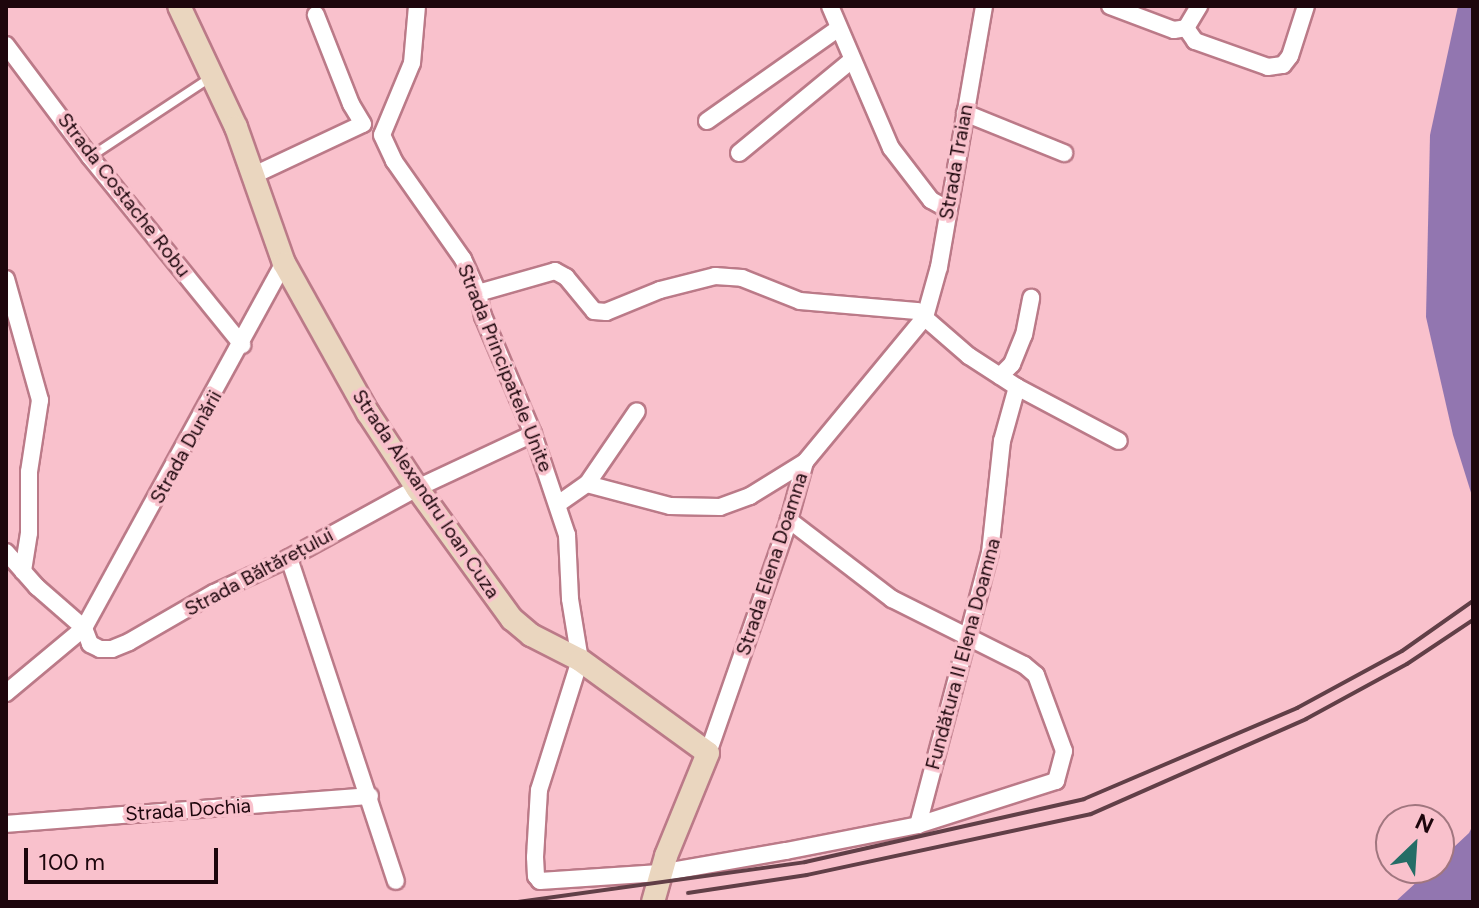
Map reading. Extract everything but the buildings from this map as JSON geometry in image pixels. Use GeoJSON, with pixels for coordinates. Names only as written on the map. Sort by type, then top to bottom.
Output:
{"type":"FeatureCollection","features":[{"type":"Feature","properties":{"kind":"street","name":"Strada Alexandru Ioan Cuza"},"geometry":{"type":"LineString","coordinates":[[179,6],[214,75],[254,175],[284,263],[368,413],[417,488],[512,619],[531,635],[580,660],[708,753]]}},
{"type":"Feature","properties":{"kind":"street"},"geometry":{"type":"LineString","coordinates":[[316,15],[351,104],[363,124],[382,135],[416,49],[417,6]]}},
{"type":"Feature","properties":{"kind":"street"},"geometry":{"type":"LineString","coordinates":[[830,6],[891,148],[931,200],[947,209]]}},
{"type":"Feature","properties":{"kind":"street","name":"Strada Traian"},"geometry":{"type":"LineString","coordinates":[[925,317],[939,267],[984,6]]}},
{"type":"Feature","properties":{"kind":"street"},"geometry":{"type":"LineString","coordinates":[[1110,6],[1165,27],[1186,28]]}},
{"type":"Feature","properties":{"kind":"street"},"geometry":{"type":"LineString","coordinates":[[1186,28],[1199,6]]}},
{"type":"Feature","properties":{"kind":"street"},"geometry":{"type":"LineString","coordinates":[[1186,28],[1195,41],[1268,67],[1283,65],[1290,56],[1306,6]]}},
{"type":"Feature","properties":{"kind":"street"},"geometry":{"type":"LineString","coordinates":[[707,121],[839,28]]}},
{"type":"Feature","properties":{"kind":"street","name":"Strada Costache Robu"},"geometry":{"type":"LineString","coordinates":[[6,45],[90,157],[242,345]]}},
{"type":"Feature","properties":{"kind":"street"},"geometry":{"type":"LineString","coordinates":[[739,153],[852,60]]}},
{"type":"Feature","properties":{"kind":"street"},"geometry":{"type":"LineString","coordinates":[[965,113],[1064,153]]}},
{"type":"Feature","properties":{"kind":"street"},"geometry":{"type":"LineString","coordinates":[[254,175],[363,124]]}},
{"type":"Feature","properties":{"kind":"street","name":"Strada Principatele Unite"},"geometry":{"type":"LineString","coordinates":[[382,135],[394,161],[463,259],[478,293],[493,342],[533,434],[567,535],[570,599],[580,660]]}},
{"type":"Feature","properties":{"kind":"street","name":"Strada Dunării"},"geometry":{"type":"LineString","coordinates":[[84,628],[242,345],[284,263]]}},
{"type":"Feature","properties":{"kind":"street"},"geometry":{"type":"LineString","coordinates":[[478,293],[555,271],[566,277],[594,311],[606,312],[660,290],[715,276],[742,278],[800,301],[909,310],[925,317],[969,356],[1017,387],[1119,441]]}},
{"type":"Feature","properties":{"kind":"street"},"geometry":{"type":"LineString","coordinates":[[6,279],[40,400],[29,472],[29,533],[23,572]]}},
{"type":"Feature","properties":{"kind":"street"},"geometry":{"type":"LineString","coordinates":[[1000,376],[1012,364],[1024,335],[1031,298]]}},
{"type":"Feature","properties":{"kind":"street","name":"Strada Elena Doamna"},"geometry":{"type":"LineString","coordinates":[[708,753],[789,520],[805,462],[925,317]]}},
{"type":"Feature","properties":{"kind":"street","name":"Fundătura II Elena Doamna"},"geometry":{"type":"LineString","coordinates":[[918,825],[995,530],[1002,441],[1017,387]]}},
{"type":"Feature","properties":{"kind":"street"},"geometry":{"type":"LineString","coordinates":[[558,504],[587,484],[637,411]]}},
{"type":"Feature","properties":{"kind":"street","name":"Strada Băltărețului"},"geometry":{"type":"LineString","coordinates":[[84,628],[90,644],[112,649],[417,488],[533,434]]}},
{"type":"Feature","properties":{"kind":"street"},"geometry":{"type":"LineString","coordinates":[[587,484],[670,506],[720,507],[750,496],[805,462]]}},
{"type":"Feature","properties":{"kind":"street"},"geometry":{"type":"LineString","coordinates":[[580,660],[539,790],[535,866],[536,876],[547,883],[660,873],[918,825],[1056,781],[1064,764],[1064,751],[1036,675],[1024,665],[884,593],[789,520]]}},
{"type":"Feature","properties":{"kind":"street"},"geometry":{"type":"LineString","coordinates":[[6,693],[84,628],[8,556]]}},
{"type":"Feature","properties":{"kind":"street"},"geometry":{"type":"LineString","coordinates":[[6,577],[8,556]]}},
{"type":"Feature","properties":{"kind":"street"},"geometry":{"type":"LineString","coordinates":[[289,558],[396,881]]}},
{"type":"Feature","properties":{"kind":"street"},"geometry":{"type":"LineString","coordinates":[[653,902],[660,873],[708,753]]}},
{"type":"Feature","properties":{"kind":"street","name":"Strada Dochia"},"geometry":{"type":"LineString","coordinates":[[6,824],[370,796]]}},
{"type":"Feature","properties":{"kind":"lane"},"geometry":{"type":"LineString","coordinates":[[90,157],[214,75]]}},
{"type":"Feature","properties":{"kind":"shaded area"},"geometry":{"type":"Polygon","coordinates":[[[1458,6],[1473,6],[1473,499],[1453,435],[1426,317],[1430,135],[1458,6]]]}},
{"type":"Feature","properties":{"kind":"shaded area"},"geometry":{"type":"Polygon","coordinates":[[[1473,825],[1473,902],[1395,902],[1415,884],[1455,884],[1455,846],[1473,825]]]}},
{"type":"Feature","properties":{"kind":"railway"},"geometry":{"type":"LineString","coordinates":[[518,902],[805,862],[1084,799],[1297,708],[1402,651],[1473,601]]}},
{"type":"Feature","properties":{"kind":"railway"},"geometry":{"type":"LineString","coordinates":[[688,893],[807,875],[1091,814],[1306,719],[1407,664],[1473,620]]}}]}
